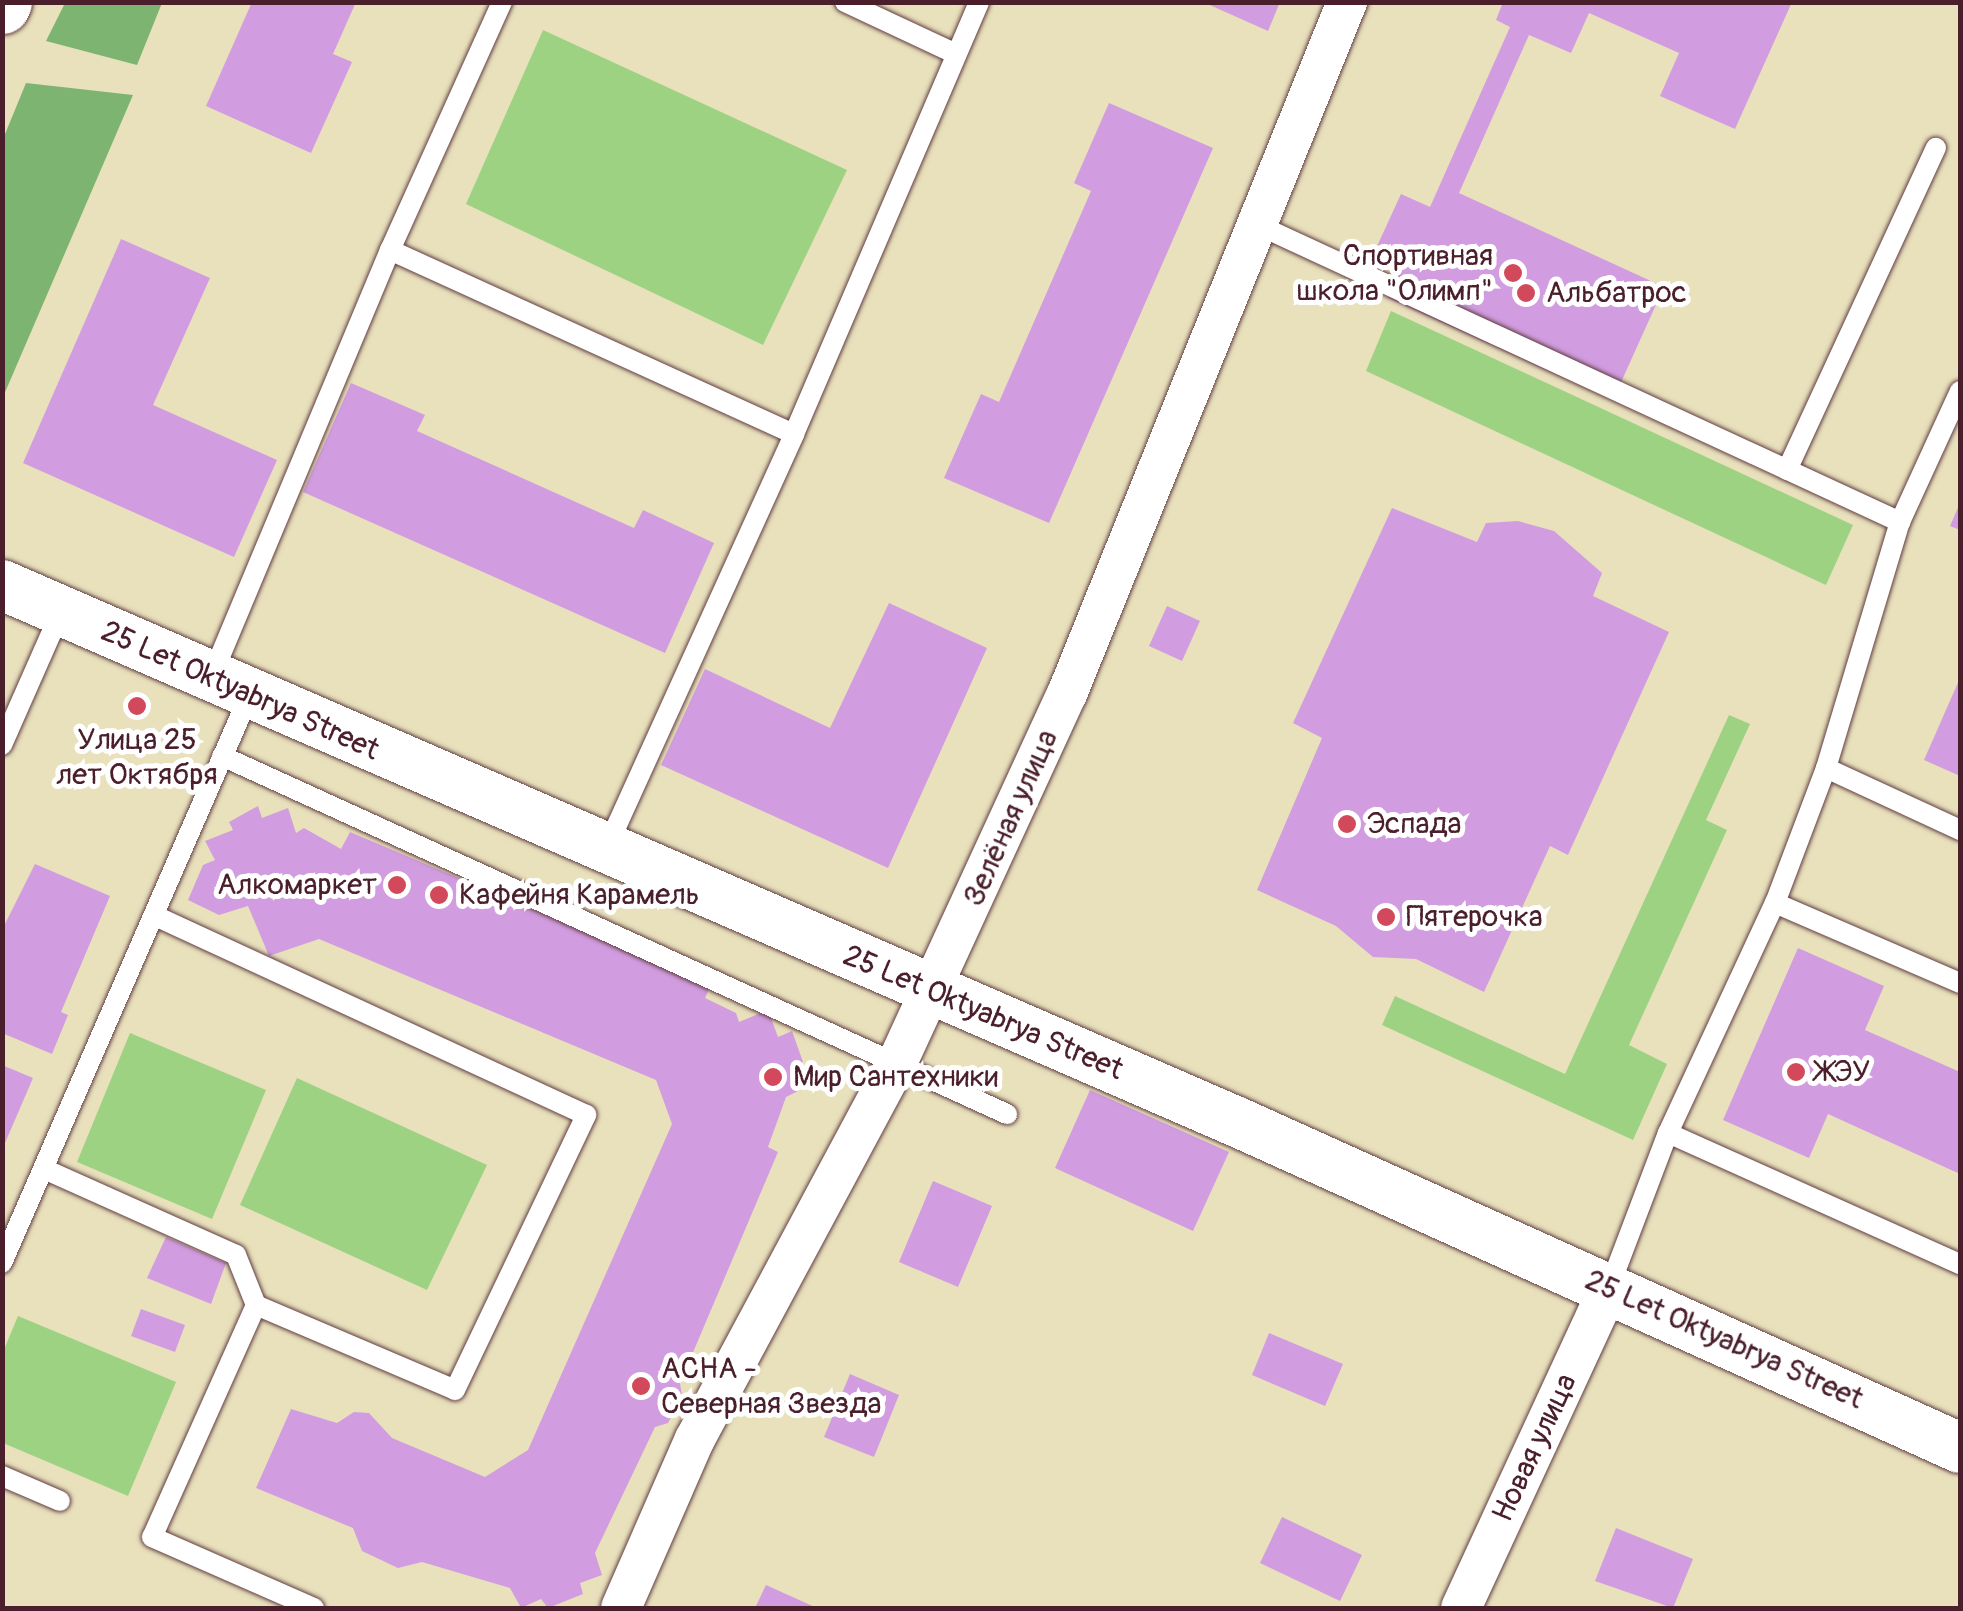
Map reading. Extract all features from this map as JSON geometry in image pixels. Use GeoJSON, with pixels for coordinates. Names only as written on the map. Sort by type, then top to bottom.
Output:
{"type":"FeatureCollection","features":[{"type":"Feature","properties":{"kind":"street","name":"Зелёная улица"},"geometry":{"type":"LineString","coordinates":[[620,1608],[695,1439],[897,1063],[1067,694],[1346,2]]}},
{"type":"Feature","properties":{"kind":"street","name":"25 Let Oktyabrya Street"},"geometry":{"type":"LineString","coordinates":[[2,586],[1609,1288],[1960,1448]]}},
{"type":"Feature","properties":{"kind":"street","name":"Новая улица"},"geometry":{"type":"LineString","coordinates":[[1461,1608],[1609,1288]]}},
{"type":"Feature","properties":{"kind":"lane"},"geometry":{"type":"LineString","coordinates":[[2,1263],[222,756],[230,688],[390,250],[502,2]]}},
{"type":"Feature","properties":{"kind":"lane"},"geometry":{"type":"LineString","coordinates":[[845,2],[956,54]]}},
{"type":"Feature","properties":{"kind":"lane"},"geometry":{"type":"LineString","coordinates":[[605,852],[794,434],[978,2]]}},
{"type":"Feature","properties":{"kind":"lane"},"geometry":{"type":"LineString","coordinates":[[1787,470],[1936,148]]}},
{"type":"Feature","properties":{"kind":"lane"},"geometry":{"type":"LineString","coordinates":[[1256,224],[1900,522]]}},
{"type":"Feature","properties":{"kind":"lane"},"geometry":{"type":"LineString","coordinates":[[390,250],[794,434]]}},
{"type":"Feature","properties":{"kind":"lane"},"geometry":{"type":"LineString","coordinates":[[1609,1288],[1668,1133],[1775,903],[1826,768],[1900,522],[1960,391]]}},
{"type":"Feature","properties":{"kind":"lane"},"geometry":{"type":"LineString","coordinates":[[2,745],[61,611]]}},
{"type":"Feature","properties":{"kind":"lane"},"geometry":{"type":"LineString","coordinates":[[222,756],[1007,1114]]}},
{"type":"Feature","properties":{"kind":"lane"},"geometry":{"type":"LineString","coordinates":[[1826,768],[1960,830]]}},
{"type":"Feature","properties":{"kind":"lane"},"geometry":{"type":"LineString","coordinates":[[1775,903],[1960,983]]}},
{"type":"Feature","properties":{"kind":"lane"},"geometry":{"type":"LineString","coordinates":[[44,1168],[236,1255],[256,1304],[456,1390],[586,1115],[154,915]]}},
{"type":"Feature","properties":{"kind":"lane"},"geometry":{"type":"LineString","coordinates":[[1668,1133],[1960,1264]]}},
{"type":"Feature","properties":{"kind":"lane"},"geometry":{"type":"LineString","coordinates":[[256,1304],[152,1537],[314,1608]]}},
{"type":"Feature","properties":{"kind":"lane"},"geometry":{"type":"LineString","coordinates":[[2,1476],[60,1501]]}},
{"type":"Feature","properties":{"kind":"green space"},"geometry":{"type":"Polygon","coordinates":[[[65,2],[162,3],[137,65],[46,41],[65,2]]]}},
{"type":"Feature","properties":{"kind":"green space"},"geometry":{"type":"Polygon","coordinates":[[[543,30],[847,170],[763,345],[466,204],[543,30]]]}},
{"type":"Feature","properties":{"kind":"green space"},"geometry":{"type":"Polygon","coordinates":[[[26,83],[133,95],[3,397],[3,139],[26,83]]]}},
{"type":"Feature","properties":{"kind":"green space"},"geometry":{"type":"Polygon","coordinates":[[[1391,311],[1853,525],[1826,585],[1366,371],[1391,311]]]}},
{"type":"Feature","properties":{"kind":"green space"},"geometry":{"type":"Polygon","coordinates":[[[1729,715],[1750,724],[1706,820],[1727,830],[1629,1045],[1667,1064],[1633,1140],[1382,1025],[1395,996],[1565,1074],[1729,715]]]}},
{"type":"Feature","properties":{"kind":"green space"},"geometry":{"type":"Polygon","coordinates":[[[130,1033],[266,1090],[212,1219],[77,1162],[130,1033]]]}},
{"type":"Feature","properties":{"kind":"green space"},"geometry":{"type":"Polygon","coordinates":[[[297,1078],[487,1165],[427,1290],[240,1205],[297,1078]]]}},
{"type":"Feature","properties":{"kind":"green space"},"geometry":{"type":"Polygon","coordinates":[[[18,1316],[176,1382],[128,1496],[3,1443],[3,1352],[18,1316]]]}},
{"type":"Feature","properties":{"kind":"building"},"geometry":{"type":"Polygon","coordinates":[[[252,2],[356,2],[333,54],[352,62],[311,153],[206,106],[252,2]]]}},
{"type":"Feature","properties":{"kind":"building"},"geometry":{"type":"Polygon","coordinates":[[[1203,2],[1280,2],[1268,31],[1203,2]]]}},
{"type":"Feature","properties":{"kind":"building","name":"Альбатрос"},"geometry":{"type":"Polygon","coordinates":[[[1503,2],[1792,2],[1735,129],[1660,96],[1679,53],[1589,13],[1571,53],[1529,35],[1459,193],[1664,287],[1613,400],[1388,298],[1401,268],[1373,255],[1401,194],[1430,207],[1510,27],[1496,20],[1503,2]]]}},
{"type":"Feature","properties":{"kind":"building"},"geometry":{"type":"Polygon","coordinates":[[[1109,103],[1213,148],[1049,523],[944,478],[981,394],[999,402],[1091,191],[1074,183],[1109,103]]]}},
{"type":"Feature","properties":{"kind":"building"},"geometry":{"type":"Polygon","coordinates":[[[121,239],[210,278],[153,405],[277,460],[234,557],[23,463],[121,239]]]}},
{"type":"Feature","properties":{"kind":"building"},"geometry":{"type":"Polygon","coordinates":[[[351,383],[425,415],[417,431],[634,528],[643,510],[714,543],[665,653],[303,492],[351,383]]]}},
{"type":"Feature","properties":{"kind":"building"},"geometry":{"type":"Polygon","coordinates":[[[1960,503],[1960,530],[1950,526],[1960,503]]]}},
{"type":"Feature","properties":{"kind":"building","name":"Эспада"},"geometry":{"type":"Polygon","coordinates":[[[1392,508],[1477,542],[1486,523],[1518,521],[1554,531],[1602,573],[1593,596],[1669,632],[1568,855],[1550,846],[1484,992],[1416,959],[1373,957],[1336,926],[1257,890],[1322,738],[1293,723],[1392,508]]]}},
{"type":"Feature","properties":{"kind":"building"},"geometry":{"type":"Polygon","coordinates":[[[889,603],[987,648],[888,868],[661,765],[705,669],[830,728],[889,603]]]}},
{"type":"Feature","properties":{"kind":"building"},"geometry":{"type":"Polygon","coordinates":[[[1167,606],[1200,621],[1182,661],[1149,646],[1167,606]]]}},
{"type":"Feature","properties":{"kind":"building"},"geometry":{"type":"Polygon","coordinates":[[[1960,678],[1960,776],[1924,760],[1960,678]]]}},
{"type":"Feature","properties":{"kind":"building"},"geometry":{"type":"Polygon","coordinates":[[[258,806],[262,818],[288,808],[296,833],[304,828],[341,849],[350,832],[711,985],[705,998],[736,1013],[739,1022],[768,1010],[778,1037],[792,1031],[803,1062],[792,1066],[800,1090],[786,1097],[768,1147],[778,1152],[680,1383],[682,1396],[668,1423],[655,1427],[595,1553],[602,1575],[580,1583],[583,1594],[548,1608],[541,1599],[521,1608],[510,1588],[422,1562],[398,1568],[362,1551],[353,1528],[256,1488],[291,1409],[337,1423],[354,1412],[369,1413],[392,1438],[485,1477],[528,1450],[672,1124],[656,1080],[319,939],[269,956],[248,906],[219,915],[188,900],[203,865],[215,860],[205,841],[233,830],[229,822],[258,806]]]}},
{"type":"Feature","properties":{"kind":"building"},"geometry":{"type":"Polygon","coordinates":[[[35,864],[110,896],[61,1012],[68,1015],[52,1054],[2,1033],[2,930],[35,864]]]}},
{"type":"Feature","properties":{"kind":"building","name":"ЖЭУ"},"geometry":{"type":"Polygon","coordinates":[[[1798,948],[1884,986],[1865,1030],[1960,1072],[1960,1174],[1828,1114],[1809,1158],[1723,1120],[1798,948]]]}},
{"type":"Feature","properties":{"kind":"building"},"geometry":{"type":"Polygon","coordinates":[[[2,1065],[33,1078],[2,1150],[2,1065]]]}},
{"type":"Feature","properties":{"kind":"building"},"geometry":{"type":"Polygon","coordinates":[[[1090,1090],[1229,1152],[1193,1231],[1055,1168],[1090,1090]]]}},
{"type":"Feature","properties":{"kind":"building"},"geometry":{"type":"Polygon","coordinates":[[[933,1181],[992,1206],[958,1287],[899,1262],[933,1181]]]}},
{"type":"Feature","properties":{"kind":"building"},"geometry":{"type":"Polygon","coordinates":[[[166,1237],[226,1263],[211,1304],[147,1278],[166,1237]]]}},
{"type":"Feature","properties":{"kind":"building"},"geometry":{"type":"Polygon","coordinates":[[[141,1309],[185,1325],[175,1352],[131,1336],[141,1309]]]}},
{"type":"Feature","properties":{"kind":"building"},"geometry":{"type":"Polygon","coordinates":[[[1269,1333],[1343,1364],[1325,1406],[1252,1375],[1269,1333]]]}},
{"type":"Feature","properties":{"kind":"building"},"geometry":{"type":"Polygon","coordinates":[[[850,1374],[899,1395],[874,1457],[824,1437],[850,1374]]]}},
{"type":"Feature","properties":{"kind":"building"},"geometry":{"type":"Polygon","coordinates":[[[1282,1517],[1362,1555],[1340,1601],[1260,1563],[1282,1517]]]}},
{"type":"Feature","properties":{"kind":"building"},"geometry":{"type":"Polygon","coordinates":[[[1616,1528],[1693,1559],[1673,1608],[1595,1581],[1616,1528]]]}},
{"type":"Feature","properties":{"kind":"building"},"geometry":{"type":"Polygon","coordinates":[[[766,1585],[817,1608],[755,1608],[766,1585]]]}},
{"type":"Feature","properties":{"kind":"place","name":"Спортивная школа \"Олимп\""},"geometry":{"type":"Point","coordinates":[1513,273]}},
{"type":"Feature","properties":{"kind":"place","name":"Альбатрос"},"geometry":{"type":"Point","coordinates":[1526,293]}},
{"type":"Feature","properties":{"kind":"place","name":"Улица 25 лет Октября"},"geometry":{"type":"Point","coordinates":[137,706]}},
{"type":"Feature","properties":{"kind":"place","name":"Эспада"},"geometry":{"type":"Point","coordinates":[1347,824]}},
{"type":"Feature","properties":{"kind":"place","name":"Алкомаркет"},"geometry":{"type":"Point","coordinates":[397,885]}},
{"type":"Feature","properties":{"kind":"place","name":"Кафейня Карамель"},"geometry":{"type":"Point","coordinates":[439,895]}},
{"type":"Feature","properties":{"kind":"place","name":"Пятерочка"},"geometry":{"type":"Point","coordinates":[1386,917]}},
{"type":"Feature","properties":{"kind":"place","name":"ЖЭУ"},"geometry":{"type":"Point","coordinates":[1796,1072]}},
{"type":"Feature","properties":{"kind":"place","name":"Мир Сантехники"},"geometry":{"type":"Point","coordinates":[773,1077]}},
{"type":"Feature","properties":{"kind":"place","name":"АСНА - Северная Звезда"},"geometry":{"type":"Point","coordinates":[641,1386]}}]}
